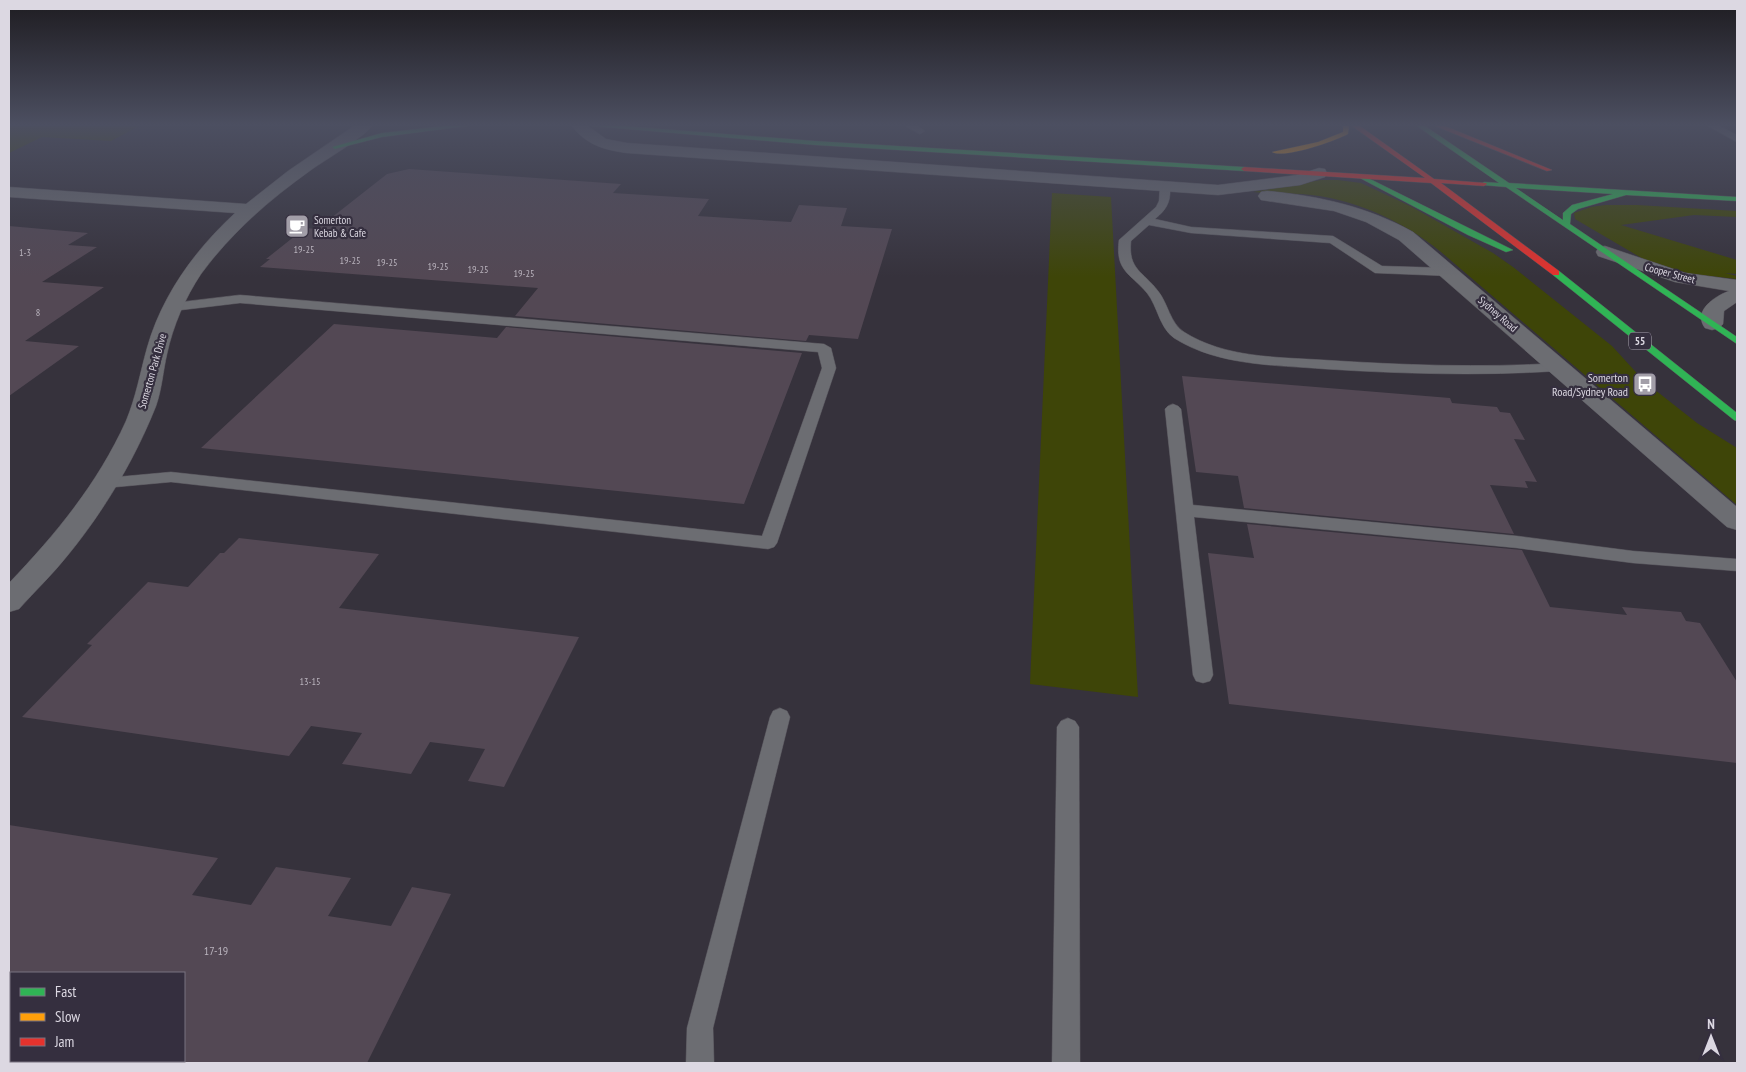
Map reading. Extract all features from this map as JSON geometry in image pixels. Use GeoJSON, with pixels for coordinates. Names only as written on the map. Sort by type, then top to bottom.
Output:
{"type":"FeatureCollection","features":[{"type":"Feature","properties":{"kind":"main road"},"geometry":{"type":"LineString","coordinates":[[1360,176],[1398,194],[1479,238],[1543,264]]}},
{"type":"Feature","properties":{"kind":"main road"},"geometry":{"type":"LineString","coordinates":[[1361,176],[1737,199]]}},
{"type":"Feature","properties":{"kind":"main road","name":"55"},"geometry":{"type":"LineString","coordinates":[[1427,176],[1543,264],[1737,418]]}},
{"type":"Feature","properties":{"kind":"main road"},"geometry":{"type":"LineString","coordinates":[[1492,176],[1737,341]]}},
{"type":"Feature","properties":{"kind":"main road"},"geometry":{"type":"LineString","coordinates":[[1566,226],[1567,213],[1575,207],[1626,192]]}},
{"type":"Feature","properties":{"kind":"street","name":"Somerton Park Drive"},"geometry":{"type":"LineString","coordinates":[[9,601],[64,541],[105,483],[128,444],[146,401],[160,341],[173,306],[192,274],[218,238],[248,209],[294,176]]}},
{"type":"Feature","properties":{"kind":"street"},"geometry":{"type":"LineString","coordinates":[[1024,176],[1218,190],[1300,180],[1311,176]]}},
{"type":"Feature","properties":{"kind":"street","name":"Sydney Road"},"geometry":{"type":"LineString","coordinates":[[1218,190],[1302,199],[1337,206],[1367,215],[1406,236],[1737,520]]}},
{"type":"Feature","properties":{"kind":"street"},"geometry":{"type":"LineString","coordinates":[[9,192],[248,209]]}},
{"type":"Feature","properties":{"kind":"street","name":"Cooper Street"},"geometry":{"type":"LineString","coordinates":[[1605,252],[1682,278],[1737,286]]}},
{"type":"Feature","properties":{"kind":"street"},"geometry":{"type":"LineString","coordinates":[[1712,324],[1711,316],[1714,308],[1724,299],[1737,295]]}},
{"type":"Feature","properties":{"kind":"lane"},"geometry":{"type":"LineString","coordinates":[[1165,186],[1165,201],[1160,209],[1125,240],[1124,262],[1129,270],[1153,291],[1167,321],[1176,332],[1197,345],[1226,354],[1251,358],[1372,368],[1431,371],[1504,371],[1559,367]]}},
{"type":"Feature","properties":{"kind":"lane"},"geometry":{"type":"LineString","coordinates":[[1145,221],[1191,230],[1334,240],[1379,270],[1450,272]]}},
{"type":"Feature","properties":{"kind":"lane"},"geometry":{"type":"LineString","coordinates":[[105,483],[171,477],[768,543],[829,368],[824,348],[240,299],[173,306]]}},
{"type":"Feature","properties":{"kind":"lane"},"geometry":{"type":"LineString","coordinates":[[1173,410],[1203,675]]}},
{"type":"Feature","properties":{"kind":"lane"},"geometry":{"type":"LineString","coordinates":[[1185,510],[1517,542],[1633,557],[1737,565]]}},
{"type":"Feature","properties":{"kind":"lane"},"geometry":{"type":"LineString","coordinates":[[700,1063],[700,1028],[780,717]]}},
{"type":"Feature","properties":{"kind":"lane"},"geometry":{"type":"LineString","coordinates":[[1066,1063],[1068,727]]}},
{"type":"Feature","properties":{"kind":"green space"},"geometry":{"type":"Polygon","coordinates":[[[1321,180],[1361,183],[1410,206],[1493,253],[1513,267],[1612,346],[1645,382],[1697,423],[1737,448],[1737,505],[1426,240],[1376,213],[1340,200],[1302,194],[1253,192],[1321,180]]]}},
{"type":"Feature","properties":{"kind":"green space"},"geometry":{"type":"Polygon","coordinates":[[[1052,193],[1111,197],[1138,697],[1030,684],[1052,193]]]}},
{"type":"Feature","properties":{"kind":"green space"},"geometry":{"type":"Polygon","coordinates":[[[1605,205],[1737,211],[1737,217],[1694,215],[1621,225],[1737,260],[1737,274],[1725,273],[1737,276],[1737,279],[1691,274],[1645,260],[1575,219],[1574,213],[1591,207],[1605,205]]]}},
{"type":"Feature","properties":{"kind":"building"},"geometry":{"type":"Polygon","coordinates":[[[384,176],[508,176],[621,184],[613,193],[709,199],[698,216],[791,222],[799,205],[847,208],[841,226],[892,229],[858,339],[809,335],[806,341],[515,316],[538,288],[260,267],[270,259],[266,259],[305,228],[317,229],[384,176]]]}},
{"type":"Feature","properties":{"kind":"building"},"geometry":{"type":"Polygon","coordinates":[[[9,226],[88,233],[68,245],[97,247],[42,282],[104,287],[25,341],[79,346],[9,396],[9,226]]]}},
{"type":"Feature","properties":{"kind":"building"},"geometry":{"type":"Polygon","coordinates":[[[334,324],[497,338],[506,327],[802,353],[744,504],[201,448],[334,324]]]}},
{"type":"Feature","properties":{"kind":"building"},"geometry":{"type":"Polygon","coordinates":[[[1182,376],[1450,398],[1452,403],[1497,407],[1500,412],[1510,413],[1525,440],[1514,439],[1537,482],[1525,481],[1528,488],[1490,485],[1514,534],[1244,508],[1238,476],[1196,472],[1182,376]]]}},
{"type":"Feature","properties":{"kind":"building"},"geometry":{"type":"Polygon","coordinates":[[[1247,524],[1522,550],[1550,607],[1627,615],[1622,607],[1681,612],[1686,621],[1700,623],[1737,682],[1737,763],[1229,704],[1208,553],[1254,558],[1247,524]]]}},
{"type":"Feature","properties":{"kind":"building"},"geometry":{"type":"Polygon","coordinates":[[[239,538],[379,554],[339,608],[579,637],[504,787],[468,781],[485,749],[430,742],[411,774],[342,764],[362,733],[311,726],[289,756],[22,717],[92,645],[87,644],[148,582],[188,587],[220,553],[224,553],[239,538]]]}},
{"type":"Feature","properties":{"kind":"building"},"geometry":{"type":"Polygon","coordinates":[[[9,825],[218,858],[192,895],[251,905],[276,867],[351,878],[328,916],[391,926],[412,887],[451,894],[367,1063],[184,1063],[185,972],[9,973],[9,825]]]}},
{"type":"Feature","properties":{"kind":"traffic: fast"},"geometry":{"type":"LineString","coordinates":[[1360,176],[1471,233],[1509,250]]}},
{"type":"Feature","properties":{"kind":"traffic: fast"},"geometry":{"type":"LineString","coordinates":[[1494,176],[1737,341]]}},
{"type":"Feature","properties":{"kind":"traffic: fast"},"geometry":{"type":"LineString","coordinates":[[1484,184],[1737,199]]}},
{"type":"Feature","properties":{"kind":"traffic: fast"},"geometry":{"type":"LineString","coordinates":[[1566,226],[1567,213],[1575,207],[1627,192]]}},
{"type":"Feature","properties":{"kind":"traffic: fast"},"geometry":{"type":"LineString","coordinates":[[1556,273],[1737,418]]}},
{"type":"Feature","properties":{"kind":"traffic: jam"},"geometry":{"type":"LineString","coordinates":[[1356,176],[1484,184]]}},
{"type":"Feature","properties":{"kind":"traffic: jam"},"geometry":{"type":"LineString","coordinates":[[1426,176],[1556,273]]}},
{"type":"Feature","properties":{"kind":"place","name":"Somerton Kebab & Cafe"},"geometry":{"type":"Point","coordinates":[297,226]}},
{"type":"Feature","properties":{"kind":"place","name":"Somerton Road/Sydney Road"},"geometry":{"type":"Point","coordinates":[1645,384]}}]}
